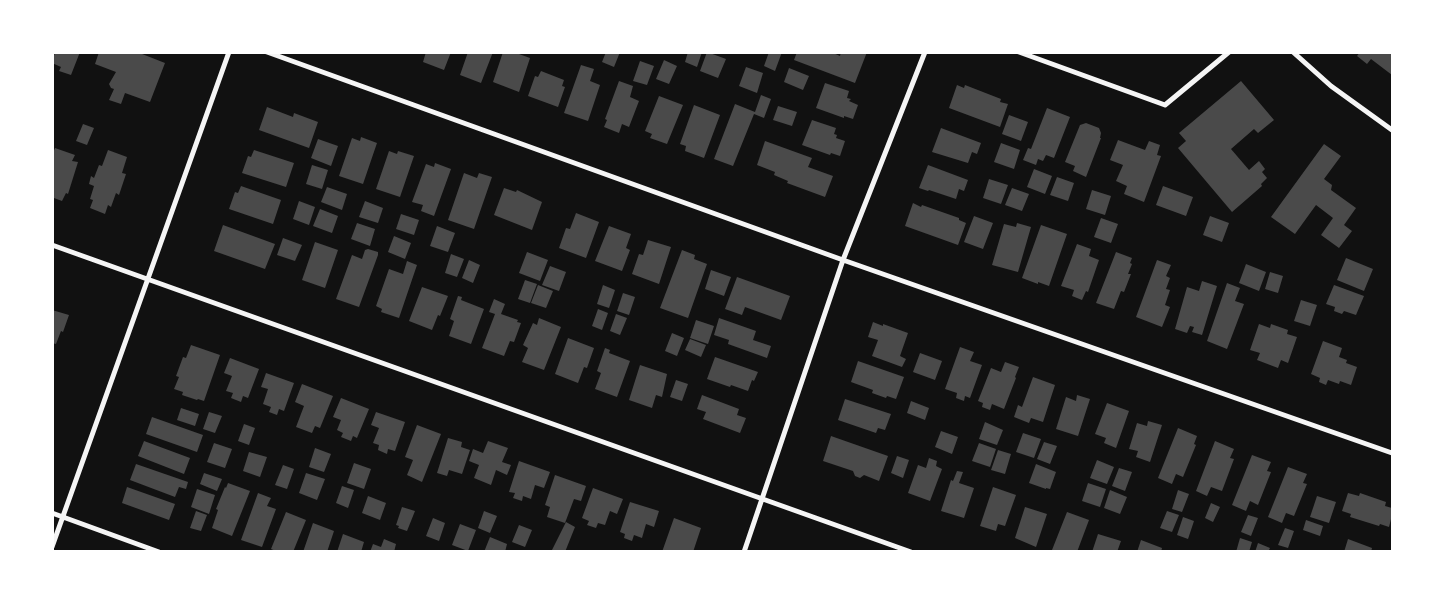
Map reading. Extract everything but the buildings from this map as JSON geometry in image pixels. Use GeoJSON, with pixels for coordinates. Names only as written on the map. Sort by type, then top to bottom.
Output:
{"type":"FeatureCollection","features":[{"type":"Feature","properties":{"kind":"street"},"geometry":{"type":"LineString","coordinates":[[52,547],[229,52]]}},
{"type":"Feature","properties":{"kind":"street"},"geometry":{"type":"LineString","coordinates":[[267,52],[843,260],[1392,453]]}},
{"type":"Feature","properties":{"kind":"street"},"geometry":{"type":"LineString","coordinates":[[744,552],[843,260],[924,52]]}},
{"type":"Feature","properties":{"kind":"street"},"geometry":{"type":"LineString","coordinates":[[1019,52],[1165,105],[1229,52]]}},
{"type":"Feature","properties":{"kind":"street"},"geometry":{"type":"LineString","coordinates":[[1293,52],[1331,86],[1392,130]]}},
{"type":"Feature","properties":{"kind":"street"},"geometry":{"type":"LineString","coordinates":[[52,245],[911,552]]}},
{"type":"Feature","properties":{"kind":"street"},"geometry":{"type":"LineString","coordinates":[[52,513],[159,552]]}}]}
